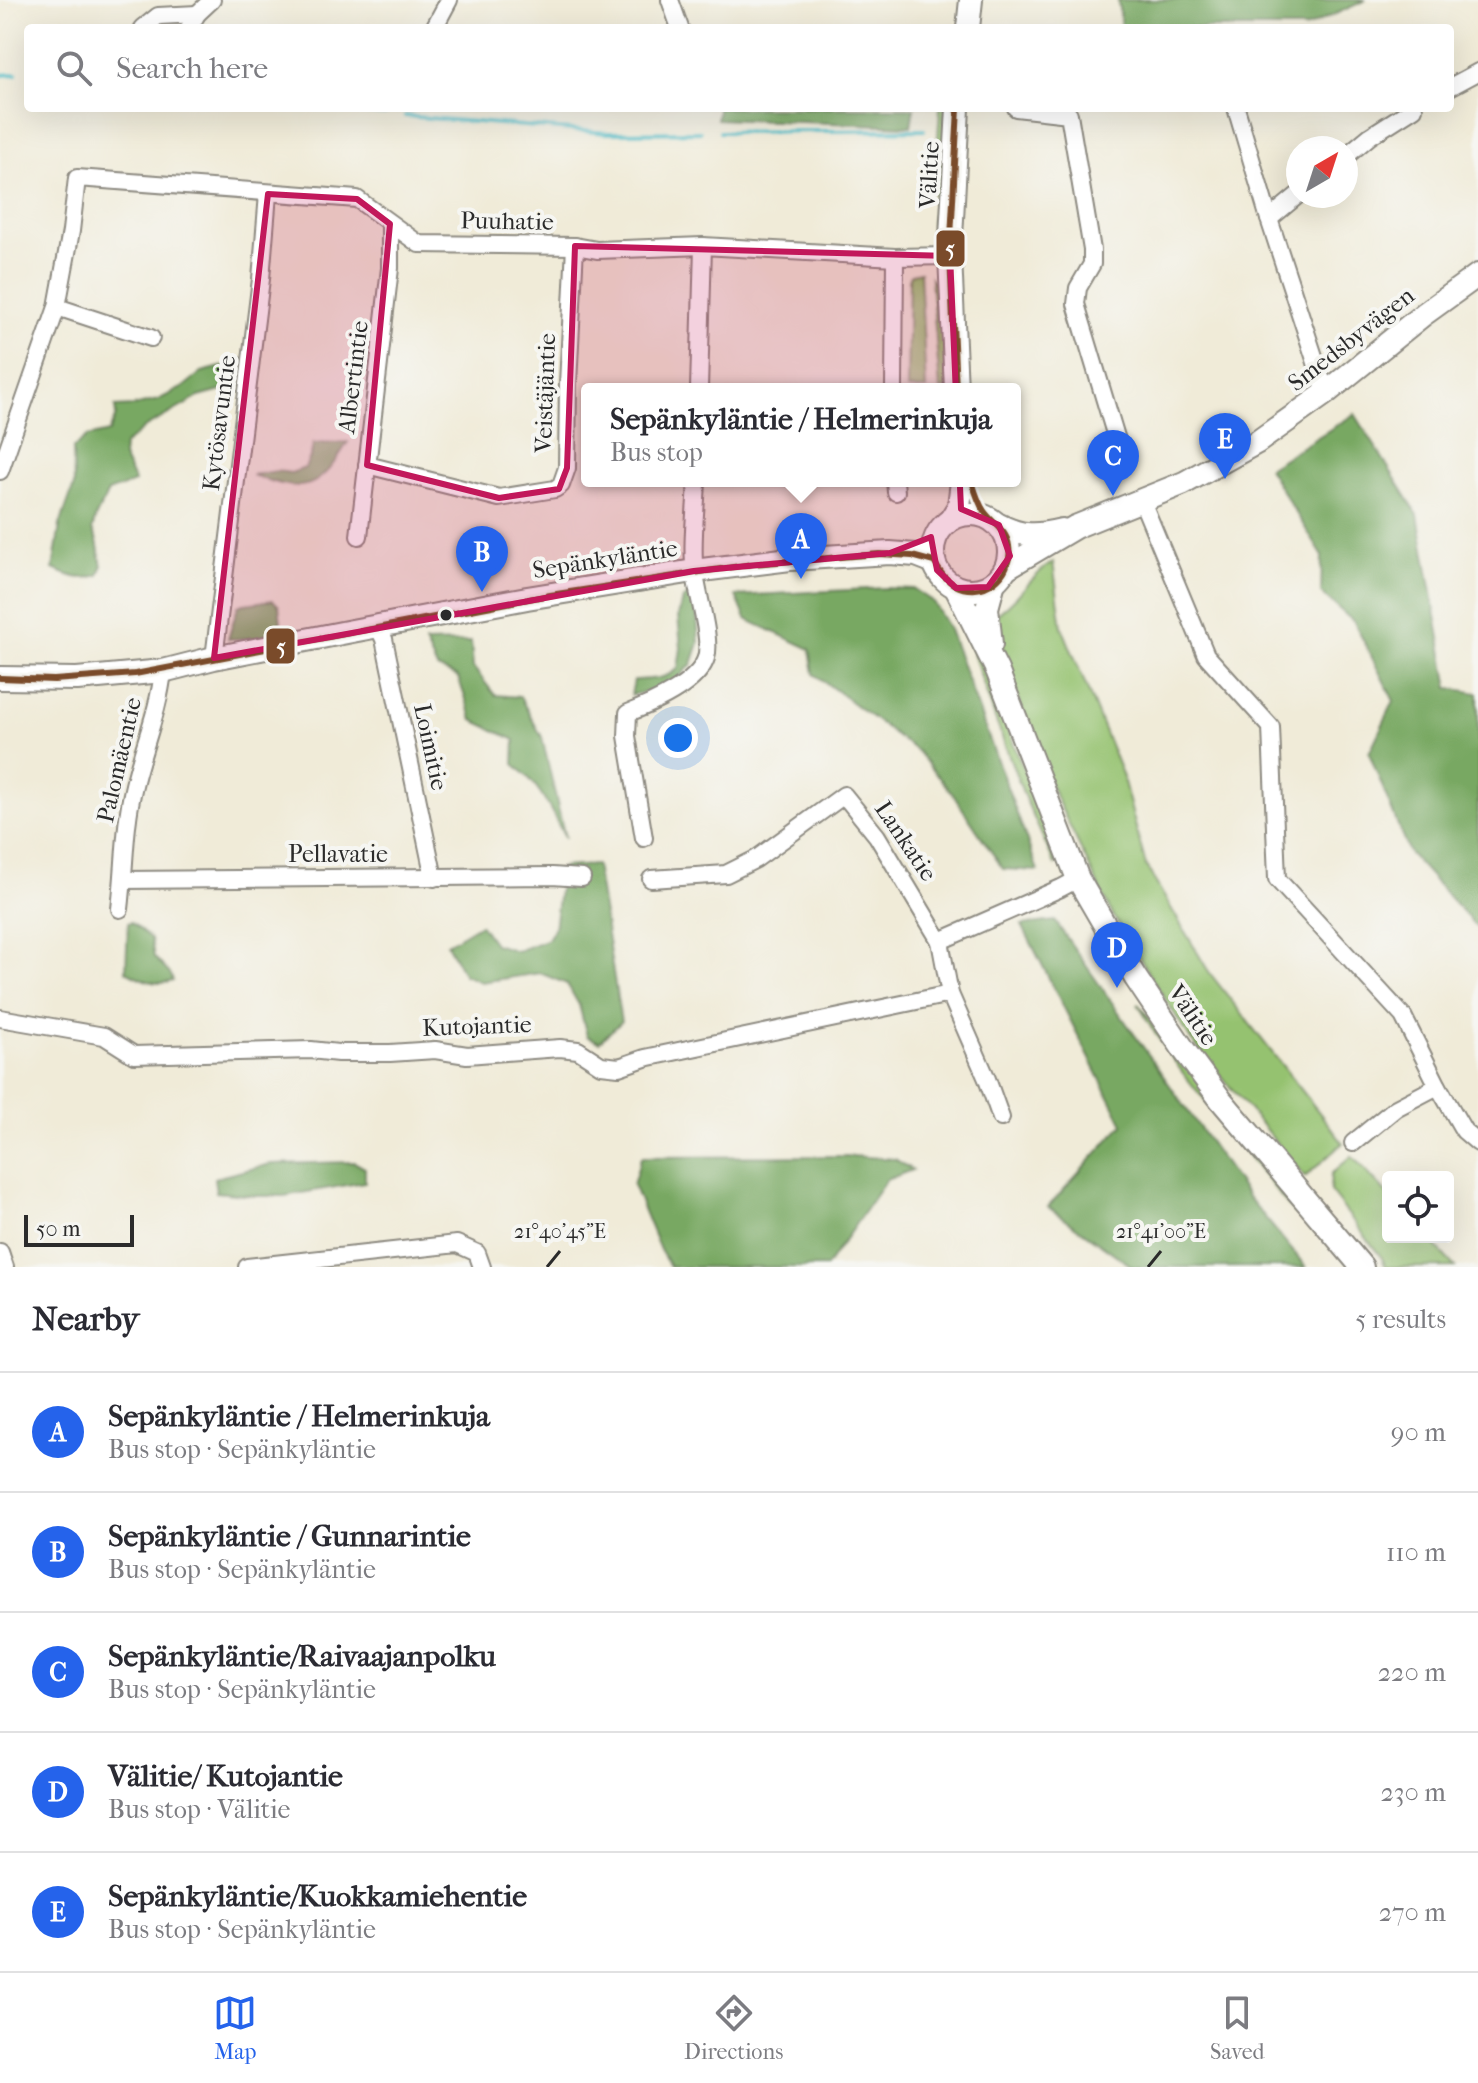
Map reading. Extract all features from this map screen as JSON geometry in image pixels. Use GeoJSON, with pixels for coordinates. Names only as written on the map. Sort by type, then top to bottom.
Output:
{"type":"FeatureCollection","features":[{"type":"Feature","properties":{"kind":"main road"},"geometry":{"type":"LineString","coordinates":[[968,24],[971,0]]}},
{"type":"Feature","properties":{"kind":"main road","name":"Välitie"},"geometry":{"type":"LineString","coordinates":[[956,383],[950,256],[958,112]]}},
{"type":"Feature","properties":{"kind":"main road","name":"Smedsbyvägen"},"geometry":{"type":"LineString","coordinates":[[1142,501],[1184,483],[1256,443],[1478,275]]}},
{"type":"Feature","properties":{"kind":"main road"},"geometry":{"type":"LineString","coordinates":[[961,487],[959,506],[934,542],[934,562],[942,576],[956,588],[978,590],[1075,527]]}},
{"type":"Feature","properties":{"kind":"main road"},"geometry":{"type":"LineString","coordinates":[[974,487],[981,507],[1006,535],[1010,556],[1000,575]]}},
{"type":"Feature","properties":{"kind":"main road"},"geometry":{"type":"LineString","coordinates":[[945,524],[962,514],[975,513],[1017,534],[1045,534],[1075,527],[1142,501]]}},
{"type":"Feature","properties":{"kind":"main road","name":"Sepänkyläntie"},"geometry":{"type":"LineString","coordinates":[[890,553],[916,543],[945,524]]}},
{"type":"Feature","properties":{"kind":"main road","name":"Sepänkyläntie"},"geometry":{"type":"LineString","coordinates":[[0,678],[77,679],[163,671],[214,658],[527,598],[790,559],[890,553],[916,555],[934,562]]}},
{"type":"Feature","properties":{"kind":"main road","name":"Välitie"},"geometry":{"type":"LineString","coordinates":[[997,670],[987,608],[1000,575]]}},
{"type":"Feature","properties":{"kind":"main road","name":"Välitie"},"geometry":{"type":"LineString","coordinates":[[956,588],[997,670],[1078,879],[1135,977],[1221,1100],[1362,1267]]}},
{"type":"Feature","properties":{"kind":"street"},"geometry":{"type":"LineString","coordinates":[[148,24],[158,16],[193,21],[212,0]]}},
{"type":"Feature","properties":{"kind":"street"},"geometry":{"type":"LineString","coordinates":[[436,24],[448,4]]}},
{"type":"Feature","properties":{"kind":"street"},"geometry":{"type":"LineString","coordinates":[[446,24],[448,4]]}},
{"type":"Feature","properties":{"kind":"street"},"geometry":{"type":"LineString","coordinates":[[1454,85],[1478,72]]}},
{"type":"Feature","properties":{"kind":"street"},"geometry":{"type":"LineString","coordinates":[[1071,112],[1092,250],[1092,264],[1078,288],[1076,304],[1119,447]]}},
{"type":"Feature","properties":{"kind":"street"},"geometry":{"type":"LineString","coordinates":[[1237,112],[1326,393]]}},
{"type":"Feature","properties":{"kind":"street"},"geometry":{"type":"LineString","coordinates":[[1358,146],[1408,112]]}},
{"type":"Feature","properties":{"kind":"street","name":"Puuhatie"},"geometry":{"type":"LineString","coordinates":[[57,307],[77,178],[357,199],[419,244],[575,246],[597,250],[703,246],[895,257],[950,256]]}},
{"type":"Feature","properties":{"kind":"street","name":"Kytösavuntie"},"geometry":{"type":"LineString","coordinates":[[214,658],[261,279],[268,194]]}},
{"type":"Feature","properties":{"kind":"street"},"geometry":{"type":"LineString","coordinates":[[1269,219],[1286,205]]}},
{"type":"Feature","properties":{"kind":"street","name":"Albertintie"},"geometry":{"type":"LineString","coordinates":[[359,536],[390,268],[390,224]]}},
{"type":"Feature","properties":{"kind":"street","name":"Veistäjäntie"},"geometry":{"type":"LineString","coordinates":[[367,465],[499,498],[555,489],[561,485],[567,468],[575,246]]}},
{"type":"Feature","properties":{"kind":"street"},"geometry":{"type":"LineString","coordinates":[[699,383],[703,246]]}},
{"type":"Feature","properties":{"kind":"street"},"geometry":{"type":"LineString","coordinates":[[894,383],[895,257]]}},
{"type":"Feature","properties":{"kind":"street"},"geometry":{"type":"LineString","coordinates":[[0,471],[57,307],[151,338]]}},
{"type":"Feature","properties":{"kind":"street"},"geometry":{"type":"LineString","coordinates":[[644,838],[627,736],[628,713],[680,688],[700,670],[707,658],[694,571],[697,487]]}},
{"type":"Feature","properties":{"kind":"street"},"geometry":{"type":"LineString","coordinates":[[1142,501],[1206,655],[1271,727],[1277,879],[1403,1016],[1464,1131],[1478,1143]]}},
{"type":"Feature","properties":{"kind":"street","name":"Loimitie"},"geometry":{"type":"LineString","coordinates":[[378,627],[384,639],[434,878]]}},
{"type":"Feature","properties":{"kind":"street","name":"Palomäentie"},"geometry":{"type":"LineString","coordinates":[[120,909],[125,837],[134,786],[154,718],[163,671]]}},
{"type":"Feature","properties":{"kind":"street","name":"Lankatie"},"geometry":{"type":"LineString","coordinates":[[651,879],[726,874],[756,859],[844,795],[877,836],[940,941],[950,994],[1001,1118]]}},
{"type":"Feature","properties":{"kind":"street","name":"Pellavatie"},"geometry":{"type":"LineString","coordinates":[[123,880],[582,878]]}},
{"type":"Feature","properties":{"kind":"street"},"geometry":{"type":"LineString","coordinates":[[940,941],[1078,879]]}},
{"type":"Feature","properties":{"kind":"street","name":"Kutojantie"},"geometry":{"type":"LineString","coordinates":[[0,1018],[104,1036],[134,1055],[311,1050],[338,1053],[435,1050],[467,1055],[560,1048],[578,1050],[601,1065],[619,1067],[645,1058],[950,994]]}},
{"type":"Feature","properties":{"kind":"street"},"geometry":{"type":"LineString","coordinates":[[1353,1143],[1396,1108],[1438,1086]]}},
{"type":"Feature","properties":{"kind":"street"},"geometry":{"type":"LineString","coordinates":[[247,1267],[339,1262],[457,1244],[477,1253],[482,1267]]}},
{"type":"Feature","properties":{"kind":"street"},"geometry":{"type":"LineString","coordinates":[[0,1252],[5,1267]]}},
{"type":"Feature","properties":{"kind":"highlighted area"},"geometry":{"type":"Polygon","coordinates":[[[268,194],[357,199],[390,224],[367,465],[499,498],[559,489],[567,468],[575,246],[950,256],[961,509],[999,525],[1010,556],[988,587],[956,588],[937,570],[931,537],[890,553],[694,571],[214,658],[268,194]]]}},
{"type":"Feature","properties":{"kind":"green space"},"geometry":{"type":"Polygon","coordinates":[[[1118,0],[1366,0],[1314,24],[1121,24],[1118,0]]]}},
{"type":"Feature","properties":{"kind":"green space"},"geometry":{"type":"Polygon","coordinates":[[[718,112],[913,112],[911,126],[717,119],[718,112]]]}},
{"type":"Feature","properties":{"kind":"green space"},"geometry":{"type":"Polygon","coordinates":[[[940,112],[946,112],[939,234],[930,247],[940,112]]]}},
{"type":"Feature","properties":{"kind":"green space"},"geometry":{"type":"Polygon","coordinates":[[[920,272],[926,383],[907,383],[911,274],[920,272]]]}},
{"type":"Feature","properties":{"kind":"green space"},"geometry":{"type":"Polygon","coordinates":[[[931,278],[940,300],[947,383],[940,383],[931,278]]]}},
{"type":"Feature","properties":{"kind":"green space"},"geometry":{"type":"Polygon","coordinates":[[[228,365],[240,377],[233,388],[199,397],[144,428],[124,445],[123,457],[135,482],[108,492],[96,516],[92,530],[102,567],[99,575],[76,577],[53,569],[60,525],[74,485],[73,448],[87,437],[109,432],[116,416],[115,407],[158,400],[182,388],[202,372],[228,365]]]}},
{"type":"Feature","properties":{"kind":"green space"},"geometry":{"type":"Polygon","coordinates":[[[1355,414],[1418,515],[1449,688],[1478,693],[1478,929],[1409,853],[1369,753],[1394,701],[1354,622],[1321,593],[1322,555],[1268,468],[1355,414]]]}},
{"type":"Feature","properties":{"kind":"green space"},"geometry":{"type":"Polygon","coordinates":[[[348,442],[328,471],[309,484],[285,485],[252,475],[277,471],[291,473],[305,468],[313,444],[348,442]]]}},
{"type":"Feature","properties":{"kind":"green space"},"geometry":{"type":"Polygon","coordinates":[[[1053,562],[1062,627],[1122,774],[1146,866],[1209,972],[1343,1143],[1305,1177],[1191,1040],[1113,916],[1050,785],[1007,668],[994,616],[1053,562]]]}},
{"type":"Feature","properties":{"kind":"green space"},"geometry":{"type":"Polygon","coordinates":[[[914,589],[933,602],[948,627],[1038,871],[1003,869],[952,793],[917,751],[814,674],[810,649],[746,619],[736,596],[914,589]]]}},
{"type":"Feature","properties":{"kind":"green space"},"geometry":{"type":"Polygon","coordinates":[[[688,596],[696,599],[699,643],[692,664],[669,687],[631,695],[634,680],[663,677],[678,668],[681,648],[678,616],[683,599],[688,596]]]}},
{"type":"Feature","properties":{"kind":"green space"},"geometry":{"type":"Polygon","coordinates":[[[273,600],[279,606],[281,622],[275,628],[258,638],[228,639],[238,606],[273,600]]]}},
{"type":"Feature","properties":{"kind":"green space"},"geometry":{"type":"Polygon","coordinates":[[[967,621],[1058,853],[1059,859],[1055,865],[994,716],[963,623],[967,621]]]}},
{"type":"Feature","properties":{"kind":"green space"},"geometry":{"type":"Polygon","coordinates":[[[471,642],[473,667],[495,695],[520,697],[542,737],[565,838],[538,789],[514,764],[515,740],[473,720],[458,677],[437,668],[425,643],[471,642]]]}},
{"type":"Feature","properties":{"kind":"green space"},"geometry":{"type":"Polygon","coordinates":[[[596,865],[621,1022],[599,1042],[587,1036],[579,1005],[567,984],[540,973],[481,982],[464,975],[447,944],[480,924],[494,944],[517,951],[548,939],[554,929],[562,867],[596,865]]]}},
{"type":"Feature","properties":{"kind":"green space"},"geometry":{"type":"Polygon","coordinates":[[[1055,921],[1248,1197],[1306,1267],[1133,1267],[1048,1207],[1123,1124],[1022,925],[1055,921]]]}},
{"type":"Feature","properties":{"kind":"green space"},"geometry":{"type":"Polygon","coordinates":[[[131,922],[151,939],[154,957],[173,981],[155,983],[126,971],[128,923],[131,922]]]}},
{"type":"Feature","properties":{"kind":"green space"},"geometry":{"type":"Polygon","coordinates":[[[1138,1004],[1298,1209],[1294,1213],[1182,1072],[1138,1004]]]}},
{"type":"Feature","properties":{"kind":"green space"},"geometry":{"type":"Polygon","coordinates":[[[852,1156],[895,1159],[912,1170],[886,1180],[826,1267],[670,1267],[633,1185],[641,1157],[852,1156]]]}},
{"type":"Feature","properties":{"kind":"green space"},"geometry":{"type":"Polygon","coordinates":[[[1352,1156],[1382,1188],[1382,1243],[1433,1243],[1455,1267],[1386,1267],[1330,1191],[1331,1174],[1352,1156]]]}},
{"type":"Feature","properties":{"kind":"green space"},"geometry":{"type":"Polygon","coordinates":[[[354,1162],[365,1168],[365,1182],[284,1196],[216,1192],[214,1178],[271,1164],[354,1162]]]}},
{"type":"Feature","properties":{"kind":"waterway"},"geometry":{"type":"LineString","coordinates":[[0,75],[16,74]]}},
{"type":"Feature","properties":{"kind":"waterway"},"geometry":{"type":"LineString","coordinates":[[362,112],[385,114]]}},
{"type":"Feature","properties":{"kind":"waterway"},"geometry":{"type":"LineString","coordinates":[[405,116],[608,133],[700,132]]}},
{"type":"Feature","properties":{"kind":"waterway"},"geometry":{"type":"LineString","coordinates":[[720,132],[924,130]]}},
{"type":"Feature","properties":{"kind":"transit line","name":"5"},"geometry":{"type":"LineString","coordinates":[[956,383],[950,256],[958,112]]}},
{"type":"Feature","properties":{"kind":"transit line","name":"5"},"geometry":{"type":"LineString","coordinates":[[0,678],[54,680],[135,674],[550,595],[753,564],[879,554],[912,556],[934,562],[955,585],[976,589],[994,582],[1001,575],[1009,557],[1009,546],[1002,531],[982,508],[974,487]]}},
{"type":"Feature","properties":{"kind":"place","name":"Sepänkyläntie/Kuokkamiehentie"},"geometry":{"type":"Point","coordinates":[1225,479]}},
{"type":"Feature","properties":{"kind":"place","name":"Sepänkyläntie/Raivaajanpolku"},"geometry":{"type":"Point","coordinates":[1113,496]}},
{"type":"Feature","properties":{"kind":"place","name":"Sepänkyläntie / Helmerinkuja"},"geometry":{"type":"Point","coordinates":[801,579]}},
{"type":"Feature","properties":{"kind":"place","name":"Sepänkyläntie / Gunnarintie"},"geometry":{"type":"Point","coordinates":[482,592]}},
{"type":"Feature","properties":{"kind":"place","name":"Välitie/ Kutojantie"},"geometry":{"type":"Point","coordinates":[1117,988]}}]}
